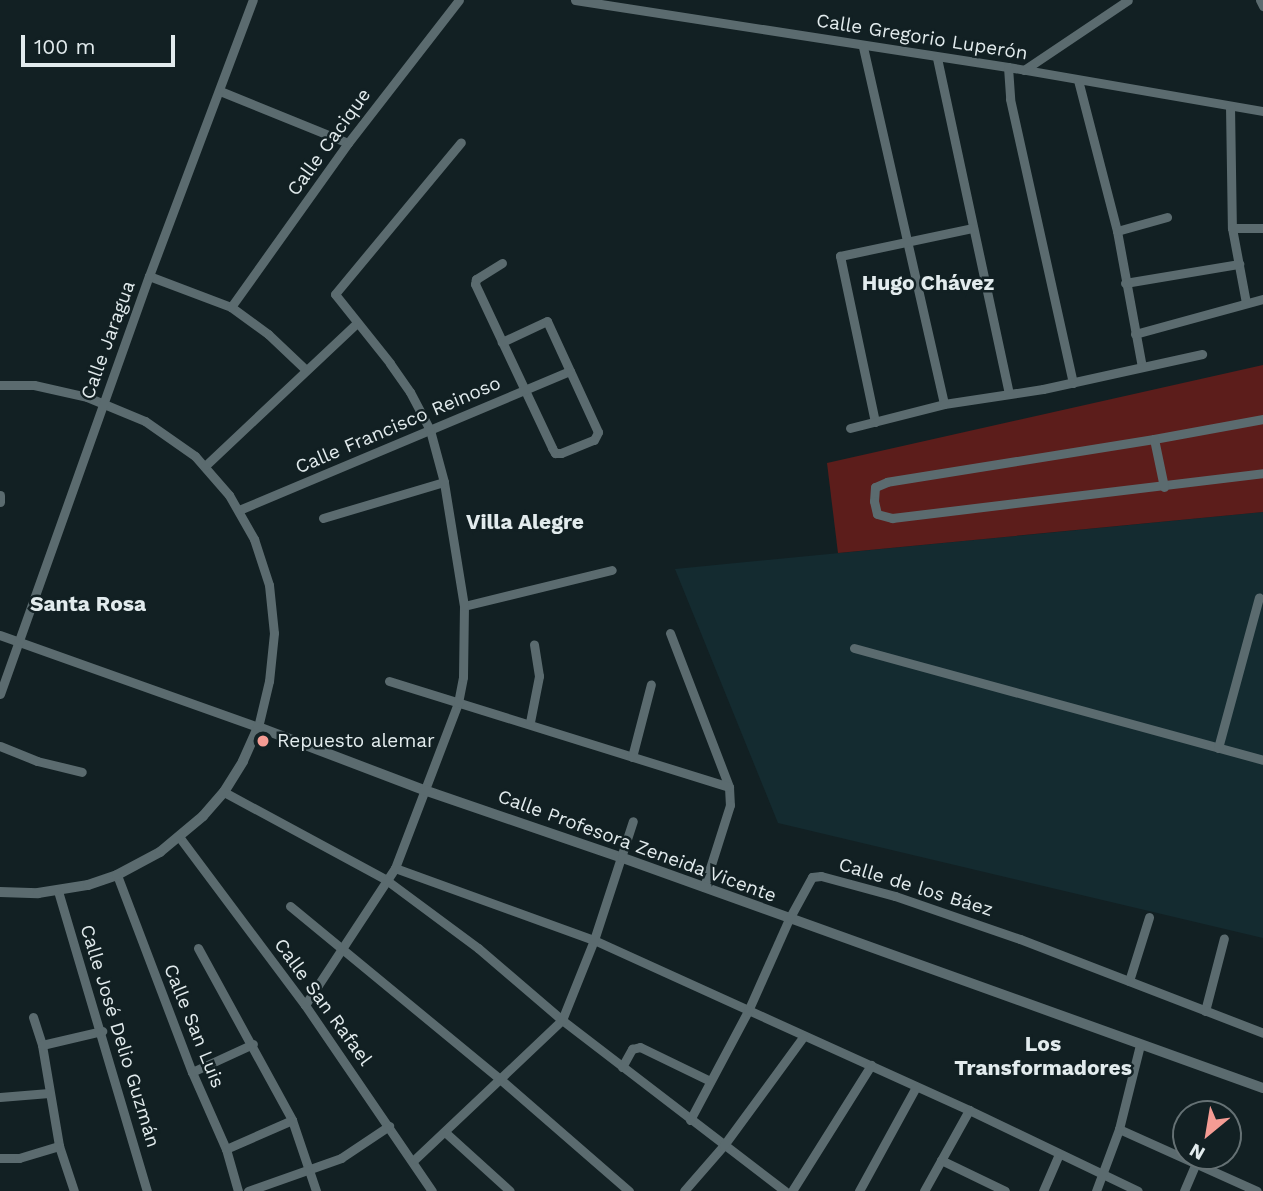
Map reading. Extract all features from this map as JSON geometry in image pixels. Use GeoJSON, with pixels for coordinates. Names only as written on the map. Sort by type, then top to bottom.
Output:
{"type":"FeatureCollection","features":[{"type":"Feature","properties":{"kind":"street","name":"Calle Jaragua"},"geometry":{"type":"LineString","coordinates":[[0,694],[149,276],[253,0]]}},
{"type":"Feature","properties":{"kind":"street","name":"Calle Cacique"},"geometry":{"type":"LineString","coordinates":[[231,307],[348,143],[459,0]]}},
{"type":"Feature","properties":{"kind":"street","name":"Calle Gregorio Luperón"},"geometry":{"type":"LineString","coordinates":[[575,0],[863,47],[1008,67],[1263,111]]}},
{"type":"Feature","properties":{"kind":"street"},"geometry":{"type":"LineString","coordinates":[[1024,70],[1128,0]]}},
{"type":"Feature","properties":{"kind":"street"},"geometry":{"type":"LineString","coordinates":[[1260,0],[1263,6]]}},
{"type":"Feature","properties":{"kind":"street"},"geometry":{"type":"LineString","coordinates":[[863,47],[944,404]]}},
{"type":"Feature","properties":{"kind":"street"},"geometry":{"type":"LineString","coordinates":[[937,58],[1009,393]]}},
{"type":"Feature","properties":{"kind":"street"},"geometry":{"type":"LineString","coordinates":[[1008,67],[1013,111],[1073,383]]}},
{"type":"Feature","properties":{"kind":"street"},"geometry":{"type":"LineString","coordinates":[[1078,80],[1118,231],[1125,283],[1142,367]]}},
{"type":"Feature","properties":{"kind":"street"},"geometry":{"type":"LineString","coordinates":[[220,91],[348,143]]}},
{"type":"Feature","properties":{"kind":"street"},"geometry":{"type":"LineString","coordinates":[[1230,106],[1232,228],[1246,303]]}},
{"type":"Feature","properties":{"kind":"street"},"geometry":{"type":"LineString","coordinates":[[305,1005],[395,868],[458,703],[463,677],[464,607],[444,482],[430,430],[410,392],[336,297],[336,292],[461,142]]}},
{"type":"Feature","properties":{"kind":"street"},"geometry":{"type":"LineString","coordinates":[[1118,231],[1167,216]]}},
{"type":"Feature","properties":{"kind":"street"},"geometry":{"type":"LineString","coordinates":[[875,422],[839,258],[842,254],[973,228]]}},
{"type":"Feature","properties":{"kind":"street"},"geometry":{"type":"LineString","coordinates":[[1232,228],[1263,228]]}},
{"type":"Feature","properties":{"kind":"street"},"geometry":{"type":"LineString","coordinates":[[502,263],[475,281],[502,342],[555,453],[597,437],[547,321],[502,342]]}},
{"type":"Feature","properties":{"kind":"street"},"geometry":{"type":"LineString","coordinates":[[1125,283],[1239,264]]}},
{"type":"Feature","properties":{"kind":"street"},"geometry":{"type":"LineString","coordinates":[[149,276],[231,307],[268,334],[306,370]]}},
{"type":"Feature","properties":{"kind":"street"},"geometry":{"type":"LineString","coordinates":[[1135,334],[1263,299]]}},
{"type":"Feature","properties":{"kind":"street"},"geometry":{"type":"LineString","coordinates":[[205,466],[357,323]]}},
{"type":"Feature","properties":{"kind":"street"},"geometry":{"type":"LineString","coordinates":[[850,428],[944,404],[1073,383],[1202,354]]}},
{"type":"Feature","properties":{"kind":"street","name":"Calle Francisco Reinoso"},"geometry":{"type":"LineString","coordinates":[[239,510],[569,371]]}},
{"type":"Feature","properties":{"kind":"street"},"geometry":{"type":"LineString","coordinates":[[0,385],[52,388],[104,403],[159,428],[205,466],[239,510],[260,554],[273,617],[272,665],[258,727],[243,761],[224,792],[180,838],[139,865],[117,875],[58,891],[0,892]]}},
{"type":"Feature","properties":{"kind":"street"},"geometry":{"type":"LineString","coordinates":[[1263,419],[887,482],[875,487],[874,501],[877,514],[892,518],[1263,473]]}},
{"type":"Feature","properties":{"kind":"street"},"geometry":{"type":"LineString","coordinates":[[1154,439],[1164,487]]}},
{"type":"Feature","properties":{"kind":"street"},"geometry":{"type":"LineString","coordinates":[[323,519],[444,482]]}},
{"type":"Feature","properties":{"kind":"street"},"geometry":{"type":"LineString","coordinates":[[0,495],[0,502]]}},
{"type":"Feature","properties":{"kind":"street"},"geometry":{"type":"LineString","coordinates":[[464,607],[612,570]]}},
{"type":"Feature","properties":{"kind":"street"},"geometry":{"type":"LineString","coordinates":[[1218,748],[1259,597]]}},
{"type":"Feature","properties":{"kind":"street"},"geometry":{"type":"LineString","coordinates":[[670,633],[729,787],[730,805],[704,887]]}},
{"type":"Feature","properties":{"kind":"street","name":"Calle Profesora Zeneida Vicente"},"geometry":{"type":"LineString","coordinates":[[0,635],[258,727],[424,790],[623,858],[1263,1088]]}},
{"type":"Feature","properties":{"kind":"street"},"geometry":{"type":"LineString","coordinates":[[530,722],[539,676],[534,644]]}},
{"type":"Feature","properties":{"kind":"street"},"geometry":{"type":"LineString","coordinates":[[854,648],[1263,760]]}},
{"type":"Feature","properties":{"kind":"street"},"geometry":{"type":"LineString","coordinates":[[389,681],[530,722],[729,787]]}},
{"type":"Feature","properties":{"kind":"street"},"geometry":{"type":"LineString","coordinates":[[632,757],[651,684]]}},
{"type":"Feature","properties":{"kind":"street"},"geometry":{"type":"LineString","coordinates":[[0,746],[37,761],[82,772]]}},
{"type":"Feature","properties":{"kind":"street"},"geometry":{"type":"LineString","coordinates":[[224,792],[385,880],[478,948],[562,1020],[785,1191]]}},
{"type":"Feature","properties":{"kind":"street"},"geometry":{"type":"LineString","coordinates":[[414,1160],[446,1133],[562,1020],[623,858],[632,821]]}},
{"type":"Feature","properties":{"kind":"street","name":"Calle San Rafael"},"geometry":{"type":"LineString","coordinates":[[180,838],[305,1005],[414,1160],[432,1191]]}},
{"type":"Feature","properties":{"kind":"street"},"geometry":{"type":"LineString","coordinates":[[395,868],[594,940],[717,993],[803,1037],[969,1110],[1138,1191]]}},
{"type":"Feature","properties":{"kind":"street","name":"Calle San Luis"},"geometry":{"type":"LineString","coordinates":[[117,875],[192,1072],[226,1149],[238,1191]]}},
{"type":"Feature","properties":{"kind":"street","name":"Calle de los Báez"},"geometry":{"type":"LineString","coordinates":[[690,1120],[748,1011],[789,919],[812,877],[821,876],[958,918],[1263,1032]]}},
{"type":"Feature","properties":{"kind":"street","name":"Calle José Delio Guzmán"},"geometry":{"type":"LineString","coordinates":[[58,891],[102,1031],[147,1191]]}},
{"type":"Feature","properties":{"kind":"street"},"geometry":{"type":"LineString","coordinates":[[290,906],[500,1079],[629,1191]]}},
{"type":"Feature","properties":{"kind":"street"},"geometry":{"type":"LineString","coordinates":[[1129,981],[1149,917]]}},
{"type":"Feature","properties":{"kind":"street"},"geometry":{"type":"LineString","coordinates":[[1205,1011],[1224,938]]}},
{"type":"Feature","properties":{"kind":"street"},"geometry":{"type":"LineString","coordinates":[[198,948],[253,1044],[292,1120],[316,1191]]}},
{"type":"Feature","properties":{"kind":"street"},"geometry":{"type":"LineString","coordinates":[[33,1017],[42,1045],[59,1146],[74,1191]]}},
{"type":"Feature","properties":{"kind":"street"},"geometry":{"type":"LineString","coordinates":[[42,1045],[102,1031]]}},
{"type":"Feature","properties":{"kind":"street"},"geometry":{"type":"LineString","coordinates":[[684,1191],[724,1145],[803,1037]]}},
{"type":"Feature","properties":{"kind":"street"},"geometry":{"type":"LineString","coordinates":[[192,1072],[253,1044]]}},
{"type":"Feature","properties":{"kind":"street"},"geometry":{"type":"LineString","coordinates":[[1096,1191],[1119,1129],[1140,1045]]}},
{"type":"Feature","properties":{"kind":"street"},"geometry":{"type":"LineString","coordinates":[[622,1067],[632,1049],[640,1047],[710,1081]]}},
{"type":"Feature","properties":{"kind":"street"},"geometry":{"type":"LineString","coordinates":[[792,1191],[871,1065]]}},
{"type":"Feature","properties":{"kind":"street"},"geometry":{"type":"LineString","coordinates":[[859,1191],[916,1087]]}},
{"type":"Feature","properties":{"kind":"street"},"geometry":{"type":"LineString","coordinates":[[0,1097],[49,1093]]}},
{"type":"Feature","properties":{"kind":"street"},"geometry":{"type":"LineString","coordinates":[[924,1191],[969,1110]]}},
{"type":"Feature","properties":{"kind":"street"},"geometry":{"type":"LineString","coordinates":[[226,1149],[292,1120]]}},
{"type":"Feature","properties":{"kind":"street"},"geometry":{"type":"LineString","coordinates":[[247,1191],[309,1172],[341,1158],[389,1126]]}},
{"type":"Feature","properties":{"kind":"street"},"geometry":{"type":"LineString","coordinates":[[1119,1129],[1172,1152]]}},
{"type":"Feature","properties":{"kind":"street"},"geometry":{"type":"LineString","coordinates":[[446,1133],[510,1191]]}},
{"type":"Feature","properties":{"kind":"street"},"geometry":{"type":"LineString","coordinates":[[0,1158],[19,1157],[59,1146]]}},
{"type":"Feature","properties":{"kind":"street"},"geometry":{"type":"LineString","coordinates":[[1043,1191],[1059,1154]]}},
{"type":"Feature","properties":{"kind":"street"},"geometry":{"type":"LineString","coordinates":[[941,1160],[1005,1191]]}},
{"type":"Feature","properties":{"kind":"street"},"geometry":{"type":"LineString","coordinates":[[1184,1191],[1193,1170]]}},
{"type":"Feature","properties":{"kind":"street"},"geometry":{"type":"LineString","coordinates":[[1211,1170],[1257,1191]]}},
{"type":"Feature","properties":{"kind":"shaded area"},"geometry":{"type":"Polygon","coordinates":[[[1263,365],[1263,512],[838,553],[827,463],[1263,365]]]}},
{"type":"Feature","properties":{"kind":"shaded area"},"geometry":{"type":"Polygon","coordinates":[[[1263,512],[1263,938],[778,823],[675,569],[1263,512]]]}},
{"type":"Feature","properties":{"kind":"place","name":"Repuesto alemar"},"geometry":{"type":"Point","coordinates":[263,741]}},
{"type":"Feature","properties":{"kind":"district","name":"Hugo Chávez"},"geometry":{"type":"Point","coordinates":[928,283]}},
{"type":"Feature","properties":{"kind":"district","name":"Villa Alegre"},"geometry":{"type":"Point","coordinates":[525,522]}},
{"type":"Feature","properties":{"kind":"district","name":"Santa Rosa"},"geometry":{"type":"Point","coordinates":[88,604]}},
{"type":"Feature","properties":{"kind":"district","name":"Los Transformadores"},"geometry":{"type":"Point","coordinates":[1043,1056]}}]}
